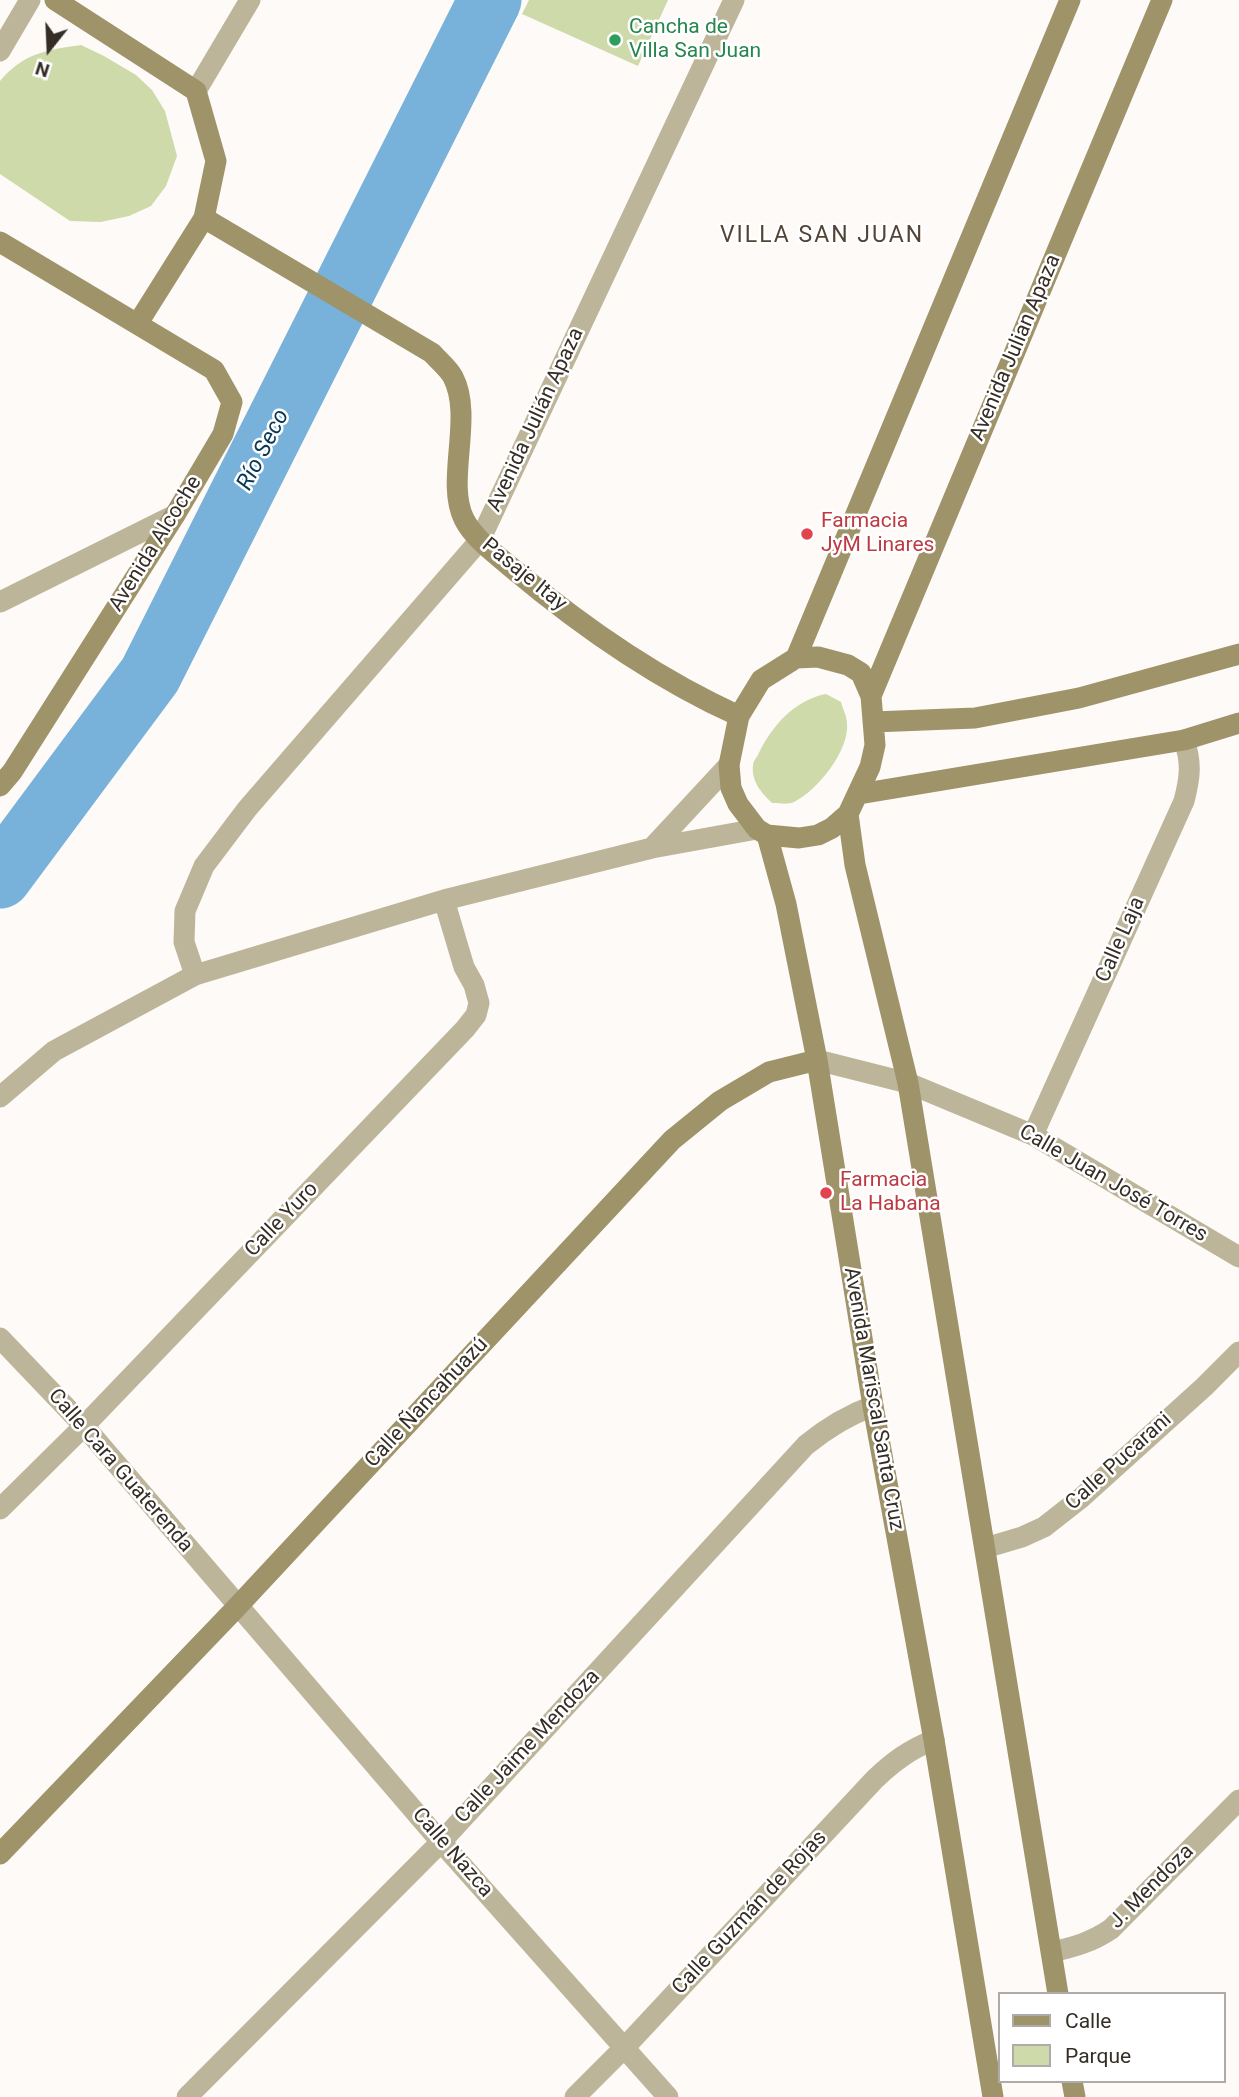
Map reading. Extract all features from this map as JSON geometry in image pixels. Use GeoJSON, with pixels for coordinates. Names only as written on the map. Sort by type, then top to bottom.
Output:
{"type":"FeatureCollection","features":[{"type":"Feature","properties":{"kind":"main road"},"geometry":{"type":"LineString","coordinates":[[55,0],[196,91],[216,161],[204,218],[138,323]]}},
{"type":"Feature","properties":{"kind":"main road"},"geometry":{"type":"LineString","coordinates":[[796,658],[1070,0]]}},
{"type":"Feature","properties":{"kind":"main road","name":"Avenida Julian Apaza"},"geometry":{"type":"LineString","coordinates":[[871,696],[1162,0]]}},
{"type":"Feature","properties":{"kind":"main road","name":"Pasaje Itay"},"geometry":{"type":"LineString","coordinates":[[204,218],[432,353],[453,377],[460,401],[458,489],[463,518],[480,540],[542,593],[656,673],[698,698],[738,716]]}},
{"type":"Feature","properties":{"kind":"main road","name":"Avenida Alcoche"},"geometry":{"type":"LineString","coordinates":[[0,242],[214,370],[232,402],[223,434],[175,515],[12,772],[0,786]]}},
{"type":"Feature","properties":{"kind":"main road"},"geometry":{"type":"LineString","coordinates":[[873,722],[975,718],[1079,698],[1239,654]]}},
{"type":"Feature","properties":{"kind":"main road"},"geometry":{"type":"LineString","coordinates":[[738,716],[761,680],[796,658],[818,657],[848,665],[861,673],[871,696],[875,745],[870,767],[848,814],[832,828],[818,835],[799,838],[762,832]]}},
{"type":"Feature","properties":{"kind":"main road","name":"Avenida Mariscal Santa Cruz"},"geometry":{"type":"LineString","coordinates":[[738,716],[729,765],[731,788],[738,804],[762,832],[786,904],[817,1060],[873,1406],[934,1740],[993,2097]]}},
{"type":"Feature","properties":{"kind":"main road"},"geometry":{"type":"LineString","coordinates":[[859,794],[1184,740],[1239,723]]}},
{"type":"Feature","properties":{"kind":"main road"},"geometry":{"type":"LineString","coordinates":[[848,814],[855,864],[908,1083],[1058,1992]]}},
{"type":"Feature","properties":{"kind":"main road","name":"Calle Ñancahuazú"},"geometry":{"type":"LineString","coordinates":[[0,1854],[237,1607],[672,1140],[720,1101],[769,1072],[817,1060]]}},
{"type":"Feature","properties":{"kind":"street"},"geometry":{"type":"LineString","coordinates":[[0,51],[30,0]]}},
{"type":"Feature","properties":{"kind":"street"},"geometry":{"type":"LineString","coordinates":[[196,91],[250,0]]}},
{"type":"Feature","properties":{"kind":"street","name":"Avenida Julián Apaza"},"geometry":{"type":"LineString","coordinates":[[195,975],[184,942],[185,911],[204,866],[247,808],[480,540],[734,0]]}},
{"type":"Feature","properties":{"kind":"street"},"geometry":{"type":"LineString","coordinates":[[0,602],[175,515]]}},
{"type":"Feature","properties":{"kind":"street","name":"Calle Laja"},"geometry":{"type":"LineString","coordinates":[[1033,1135],[1184,801],[1191,774],[1184,740]]}},
{"type":"Feature","properties":{"kind":"street"},"geometry":{"type":"LineString","coordinates":[[652,848],[729,765]]}},
{"type":"Feature","properties":{"kind":"street"},"geometry":{"type":"LineString","coordinates":[[0,1097],[54,1051],[195,975],[444,900],[652,848],[762,832]]}},
{"type":"Feature","properties":{"kind":"street","name":"Calle Yuro"},"geometry":{"type":"LineString","coordinates":[[0,1509],[84,1426],[476,1015],[479,1003],[474,985],[464,967],[444,900]]}},
{"type":"Feature","properties":{"kind":"street","name":"Calle Ñancahuazú"},"geometry":{"type":"LineString","coordinates":[[817,1060],[908,1083]]}},
{"type":"Feature","properties":{"kind":"street","name":"Calle Juan José Torres"},"geometry":{"type":"LineString","coordinates":[[908,1083],[1033,1135],[1239,1257]]}},
{"type":"Feature","properties":{"kind":"street","name":"Calle Cara Guaterenda"},"geometry":{"type":"LineString","coordinates":[[0,1338],[84,1426],[237,1607]]}},
{"type":"Feature","properties":{"kind":"street","name":"Calle Pucarani"},"geometry":{"type":"LineString","coordinates":[[985,1548],[1044,1527],[1081,1498],[1239,1352]]}},
{"type":"Feature","properties":{"kind":"street","name":"Calle Jaime Mendoza"},"geometry":{"type":"LineString","coordinates":[[187,2097],[442,1842],[806,1445],[829,1427],[873,1406]]}},
{"type":"Feature","properties":{"kind":"street","name":"Calle Nazca"},"geometry":{"type":"LineString","coordinates":[[237,1607],[668,2097]]}},
{"type":"Feature","properties":{"kind":"street","name":"Calle Guzmán de Rojas"},"geometry":{"type":"LineString","coordinates":[[575,2097],[875,1779],[916,1746],[934,1740]]}},
{"type":"Feature","properties":{"kind":"street","name":"J. Mendoza"},"geometry":{"type":"LineString","coordinates":[[1052,1952],[1077,1947],[1097,1939],[1111,1929],[1239,1800]]}},
{"type":"Feature","properties":{"kind":"green space","name":"Cancha de Villa San Juan"},"geometry":{"type":"Polygon","coordinates":[[[529,0],[668,0],[638,66],[522,14],[529,0]]]}},
{"type":"Feature","properties":{"kind":"green space"},"geometry":{"type":"Polygon","coordinates":[[[81,45],[136,75],[152,90],[165,111],[177,156],[166,186],[151,206],[129,216],[101,222],[70,221],[0,174],[0,81],[18,64],[36,54],[81,45]]]}},
{"type":"Feature","properties":{"kind":"green space"},"geometry":{"type":"Polygon","coordinates":[[[826,694],[841,702],[847,721],[847,734],[838,757],[822,779],[803,797],[792,803],[772,803],[755,782],[754,761],[770,734],[785,716],[804,702],[826,694]]]}},
{"type":"Feature","properties":{"kind":"waterway","name":"Río Seco"},"geometry":{"type":"LineString","coordinates":[[0,877],[150,675],[490,0]]}},
{"type":"Feature","properties":{"kind":"place","name":"Cancha de Villa San Juan"},"geometry":{"type":"Point","coordinates":[615,40]}},
{"type":"Feature","properties":{"kind":"place","name":"Farmacia JyM Linares"},"geometry":{"type":"Point","coordinates":[807,534]}},
{"type":"Feature","properties":{"kind":"place","name":"Farmacia La Habana"},"geometry":{"type":"Point","coordinates":[826,1193]}},
{"type":"Feature","properties":{"kind":"district","name":"VILLA SAN JUAN"},"geometry":{"type":"Point","coordinates":[822,236]}}]}
